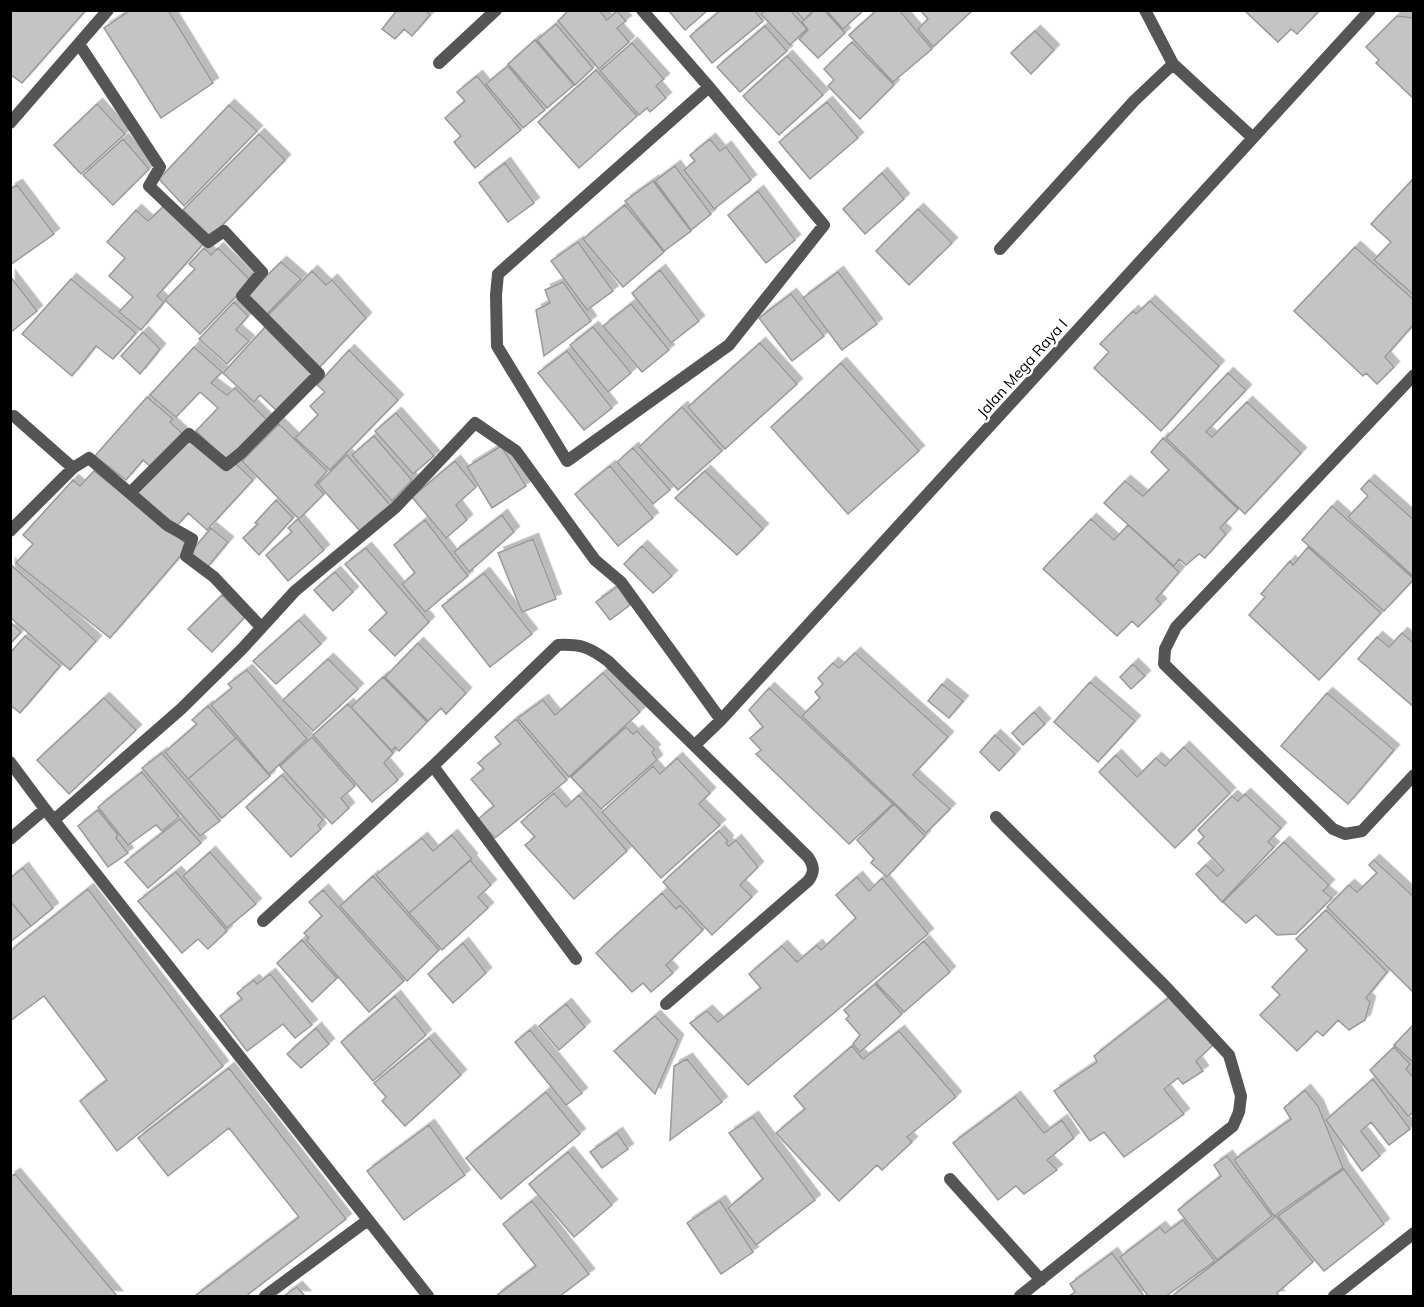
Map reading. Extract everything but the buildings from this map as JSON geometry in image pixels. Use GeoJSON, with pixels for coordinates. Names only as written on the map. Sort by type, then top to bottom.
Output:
{"type":"FeatureCollection","features":[{"type":"Feature","properties":{"kind":"street"},"geometry":{"type":"LineString","coordinates":[[10,123],[108,10]]}},
{"type":"Feature","properties":{"kind":"street"},"geometry":{"type":"LineString","coordinates":[[439,63],[496,10]]}},
{"type":"Feature","properties":{"kind":"street"},"geometry":{"type":"LineString","coordinates":[[642,10],[709,87],[824,225],[729,345],[567,461],[497,346],[495,295],[498,274],[709,87]]}},
{"type":"Feature","properties":{"kind":"street"},"geometry":{"type":"LineString","coordinates":[[1145,10],[1173,64],[1253,138]]}},
{"type":"Feature","properties":{"kind":"street","name":"Jalan Mega Raya I"},"geometry":{"type":"LineString","coordinates":[[695,746],[1370,10]]}},
{"type":"Feature","properties":{"kind":"street"},"geometry":{"type":"LineString","coordinates":[[79,44],[160,167],[149,186],[208,242],[224,231],[262,272],[242,296],[319,374],[226,465],[189,434],[130,493]]}},
{"type":"Feature","properties":{"kind":"street"},"geometry":{"type":"LineString","coordinates":[[1000,249],[1134,101],[1173,64]]}},
{"type":"Feature","properties":{"kind":"street"},"geometry":{"type":"LineString","coordinates":[[1413,375],[1176,627],[1165,649],[1164,664],[1333,829],[1345,834],[1362,831],[1413,775]]}},
{"type":"Feature","properties":{"kind":"street"},"geometry":{"type":"LineString","coordinates":[[14,416],[73,468]]}},
{"type":"Feature","properties":{"kind":"street"},"geometry":{"type":"LineString","coordinates":[[54,820],[181,709],[242,649],[295,591],[395,508],[475,423],[516,451],[595,560],[621,582],[721,720]]}},
{"type":"Feature","properties":{"kind":"street"},"geometry":{"type":"LineString","coordinates":[[10,531],[73,468],[89,458],[167,525],[192,539],[186,556],[214,577],[261,627]]}},
{"type":"Feature","properties":{"kind":"street"},"geometry":{"type":"LineString","coordinates":[[263,921],[433,766],[558,645],[577,644],[600,655],[808,857],[813,865],[813,874],[808,881],[666,1004]]}},
{"type":"Feature","properties":{"kind":"street"},"geometry":{"type":"LineString","coordinates":[[10,762],[428,1296]]}},
{"type":"Feature","properties":{"kind":"street"},"geometry":{"type":"LineString","coordinates":[[433,766],[576,959]]}},
{"type":"Feature","properties":{"kind":"street"},"geometry":{"type":"LineString","coordinates":[[10,839],[45,809]]}},
{"type":"Feature","properties":{"kind":"street"},"geometry":{"type":"LineString","coordinates":[[996,817],[1166,987],[1229,1055],[1241,1096],[1239,1112],[1233,1126],[1020,1296]]}},
{"type":"Feature","properties":{"kind":"street"},"geometry":{"type":"LineString","coordinates":[[951,1179],[1041,1280]]}},
{"type":"Feature","properties":{"kind":"street"},"geometry":{"type":"LineString","coordinates":[[265,1296],[368,1220]]}},
{"type":"Feature","properties":{"kind":"street"},"geometry":{"type":"LineString","coordinates":[[1334,1296],[1413,1233]]}}]}
